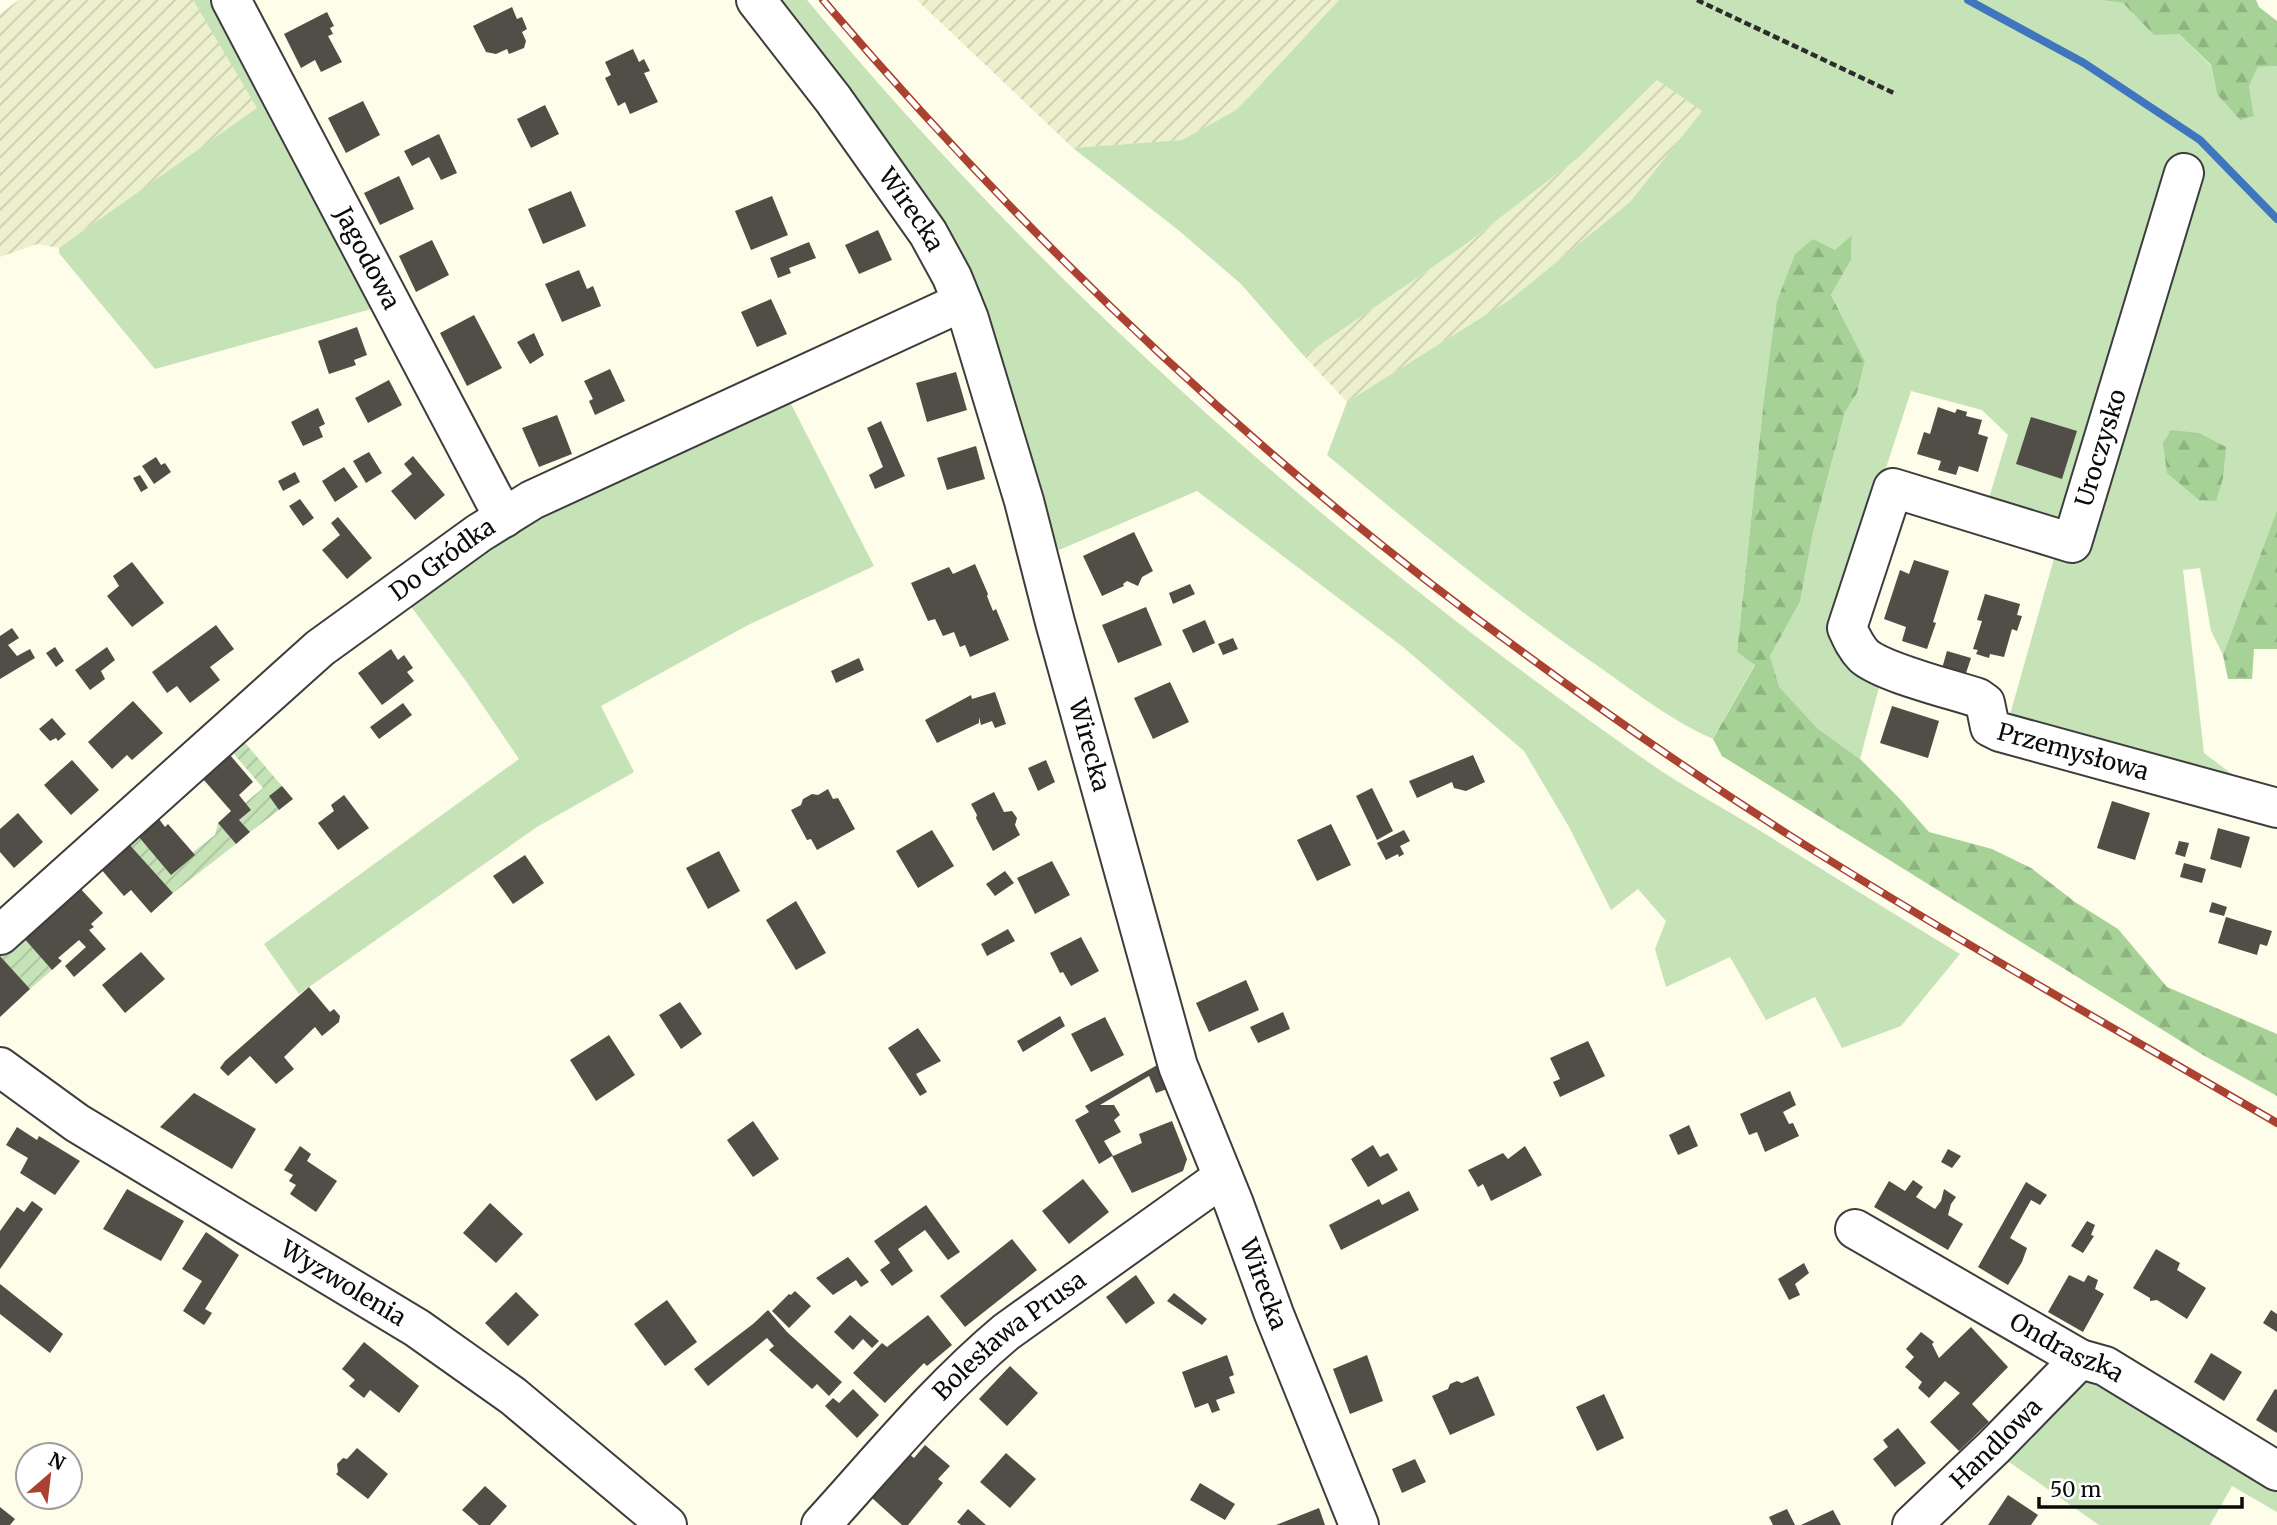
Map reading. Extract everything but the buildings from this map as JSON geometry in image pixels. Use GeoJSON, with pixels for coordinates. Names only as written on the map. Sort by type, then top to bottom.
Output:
{"type":"FeatureCollection","features":[{"type":"Feature","properties":{"kind":"street","name":"Jagodowa"},"geometry":{"type":"LineString","coordinates":[[232,0],[504,518]]}},
{"type":"Feature","properties":{"kind":"street","name":"Wirecka"},"geometry":{"type":"LineString","coordinates":[[757,0],[833,99],[928,233],[962,302],[1024,501],[1178,1066],[1359,1525]]}},
{"type":"Feature","properties":{"kind":"street","name":"Uroczysko"},"geometry":{"type":"LineString","coordinates":[[1893,488],[2072,543],[2185,173]]}},
{"type":"Feature","properties":{"kind":"street","name":"Do Gródka"},"geometry":{"type":"LineString","coordinates":[[0,935],[320,648],[504,518],[532,500],[962,302]]}},
{"type":"Feature","properties":{"kind":"street","name":"Przemysłowa"},"geometry":{"type":"LineString","coordinates":[[1893,488],[1847,628],[1854,643],[1866,657],[1889,669],[1978,698],[1985,703],[1990,727],[2000,732],[2277,808]]}},
{"type":"Feature","properties":{"kind":"street","name":"Wyzwolenia"},"geometry":{"type":"LineString","coordinates":[[0,1067],[77,1123],[417,1328],[513,1396],[667,1525]]}},
{"type":"Feature","properties":{"kind":"street","name":"Bolesława Prusa"},"geometry":{"type":"LineString","coordinates":[[839,1519],[942,1391],[981,1353],[1006,1332],[1223,1177]]}},
{"type":"Feature","properties":{"kind":"street","name":"Ondraszka"},"geometry":{"type":"LineString","coordinates":[[1855,1229],[2080,1359],[2105,1366],[2277,1471]]}},
{"type":"Feature","properties":{"kind":"street","name":"Handlowa"},"geometry":{"type":"LineString","coordinates":[[1912,1525],[1994,1447],[2080,1359]]}},
{"type":"Feature","properties":{"kind":"path"},"geometry":{"type":"LineString","coordinates":[[1697,0],[1896,94]]}},
{"type":"Feature","properties":{"kind":"green space"},"geometry":{"type":"Polygon","coordinates":[[[19,0],[193,0],[258,108],[59,248],[37,244],[0,257],[0,14],[19,0]]]}},
{"type":"Feature","properties":{"kind":"green space"},"geometry":{"type":"Polygon","coordinates":[[[193,0],[216,0],[375,308],[155,369],[59,253],[59,248],[257,108],[193,0]]]}},
{"type":"Feature","properties":{"kind":"green space"},"geometry":{"type":"Polygon","coordinates":[[[770,0],[807,0],[900,108],[998,213],[1099,313],[1203,410],[1311,504],[1421,594],[1535,681],[1664,772],[1960,954],[1901,1026],[1842,1048],[1815,997],[1766,1020],[1730,957],[1666,987],[1655,949],[1666,921],[1638,889],[1611,910],[1569,827],[1524,751],[1403,647],[1197,491],[1059,550],[1028,476],[982,324],[770,0]]]}},
{"type":"Feature","properties":{"kind":"green space"},"geometry":{"type":"Polygon","coordinates":[[[917,0],[1339,0],[1238,109],[1182,140],[1073,148],[917,0]]]}},
{"type":"Feature","properties":{"kind":"green space"},"geometry":{"type":"Polygon","coordinates":[[[1339,0],[2101,0],[2123,3],[2154,34],[2179,34],[2211,66],[2217,94],[2254,116],[2249,86],[2258,67],[2277,66],[2277,510],[2223,655],[2211,631],[2200,568],[2183,570],[2204,753],[2233,775],[2225,787],[2006,729],[2055,555],[1979,531],[2008,435],[1982,410],[1911,391],[1834,628],[1882,676],[1860,759],[1817,728],[1778,687],[1770,656],[1800,602],[1813,533],[1845,412],[1857,393],[1865,361],[1831,295],[1851,260],[1852,236],[1763,407],[1737,652],[1755,664],[1713,739],[1658,708],[1533,620],[1327,455],[1347,402],[1511,299],[1630,202],[1702,111],[1657,80],[1579,157],[1466,244],[1304,356],[1241,284],[1177,229],[1073,148],[1182,140],[1238,109],[1339,0]]]}},
{"type":"Feature","properties":{"kind":"green space"},"geometry":{"type":"Polygon","coordinates":[[[2101,0],[2256,0],[2259,7],[2277,21],[2277,66],[2258,67],[2249,86],[2254,116],[2240,120],[2217,94],[2211,65],[2179,34],[2154,35],[2123,3],[2101,0]]]}},
{"type":"Feature","properties":{"kind":"green space"},"geometry":{"type":"Polygon","coordinates":[[[1657,80],[1702,111],[1630,202],[1511,299],[1347,402],[1304,356],[1466,244],[1579,157],[1657,80]]]}},
{"type":"Feature","properties":{"kind":"green space"},"geometry":{"type":"Polygon","coordinates":[[[1852,235],[1851,260],[1831,295],[1865,361],[1857,393],[1845,412],[1813,533],[1800,602],[1770,656],[1779,687],[1817,728],[1860,759],[1929,832],[1992,849],[2031,868],[2075,902],[2118,929],[2167,987],[2277,1034],[2277,1096],[2203,1055],[1722,756],[1713,739],[1755,665],[1737,652],[1777,301],[1795,254],[1813,239],[1835,250],[1852,235]]]}},
{"type":"Feature","properties":{"kind":"green space"},"geometry":{"type":"Polygon","coordinates":[[[789,400],[874,566],[748,625],[601,706],[634,772],[537,827],[299,994],[264,944],[519,759],[407,601],[504,532],[789,400]]]}},
{"type":"Feature","properties":{"kind":"green space"},"geometry":{"type":"Polygon","coordinates":[[[2171,430],[2199,433],[2226,447],[2223,478],[2216,501],[2199,500],[2167,473],[2163,443],[2171,430]]]}},
{"type":"Feature","properties":{"kind":"green space"},"geometry":{"type":"Polygon","coordinates":[[[2277,510],[2277,649],[2254,649],[2252,679],[2228,679],[2223,655],[2277,510]]]}},
{"type":"Feature","properties":{"kind":"green space"},"geometry":{"type":"Polygon","coordinates":[[[245,743],[282,786],[269,796],[279,810],[250,832],[239,820],[251,810],[245,803],[263,788],[233,753],[245,743]]]}},
{"type":"Feature","properties":{"kind":"green space"},"geometry":{"type":"Polygon","coordinates":[[[157,821],[188,856],[215,835],[218,823],[236,844],[173,893],[128,843],[157,821]]]}},
{"type":"Feature","properties":{"kind":"green space"},"geometry":{"type":"Polygon","coordinates":[[[22,936],[52,970],[30,989],[0,956],[22,936]]]}},
{"type":"Feature","properties":{"kind":"green space"},"geometry":{"type":"Polygon","coordinates":[[[2078,1378],[2088,1381],[2277,1489],[2277,1512],[2232,1486],[2210,1525],[2099,1525],[2002,1457],[2078,1378]]]}},
{"type":"Feature","properties":{"kind":"waterway"},"geometry":{"type":"LineString","coordinates":[[1968,0],[2084,63],[2200,140],[2277,219]]}},
{"type":"Feature","properties":{"kind":"railway"},"geometry":{"type":"LineString","coordinates":[[823,0],[983,178],[1152,346],[1332,505],[1425,579],[1620,722],[1789,835],[1971,945],[2277,1123]]}}]}
